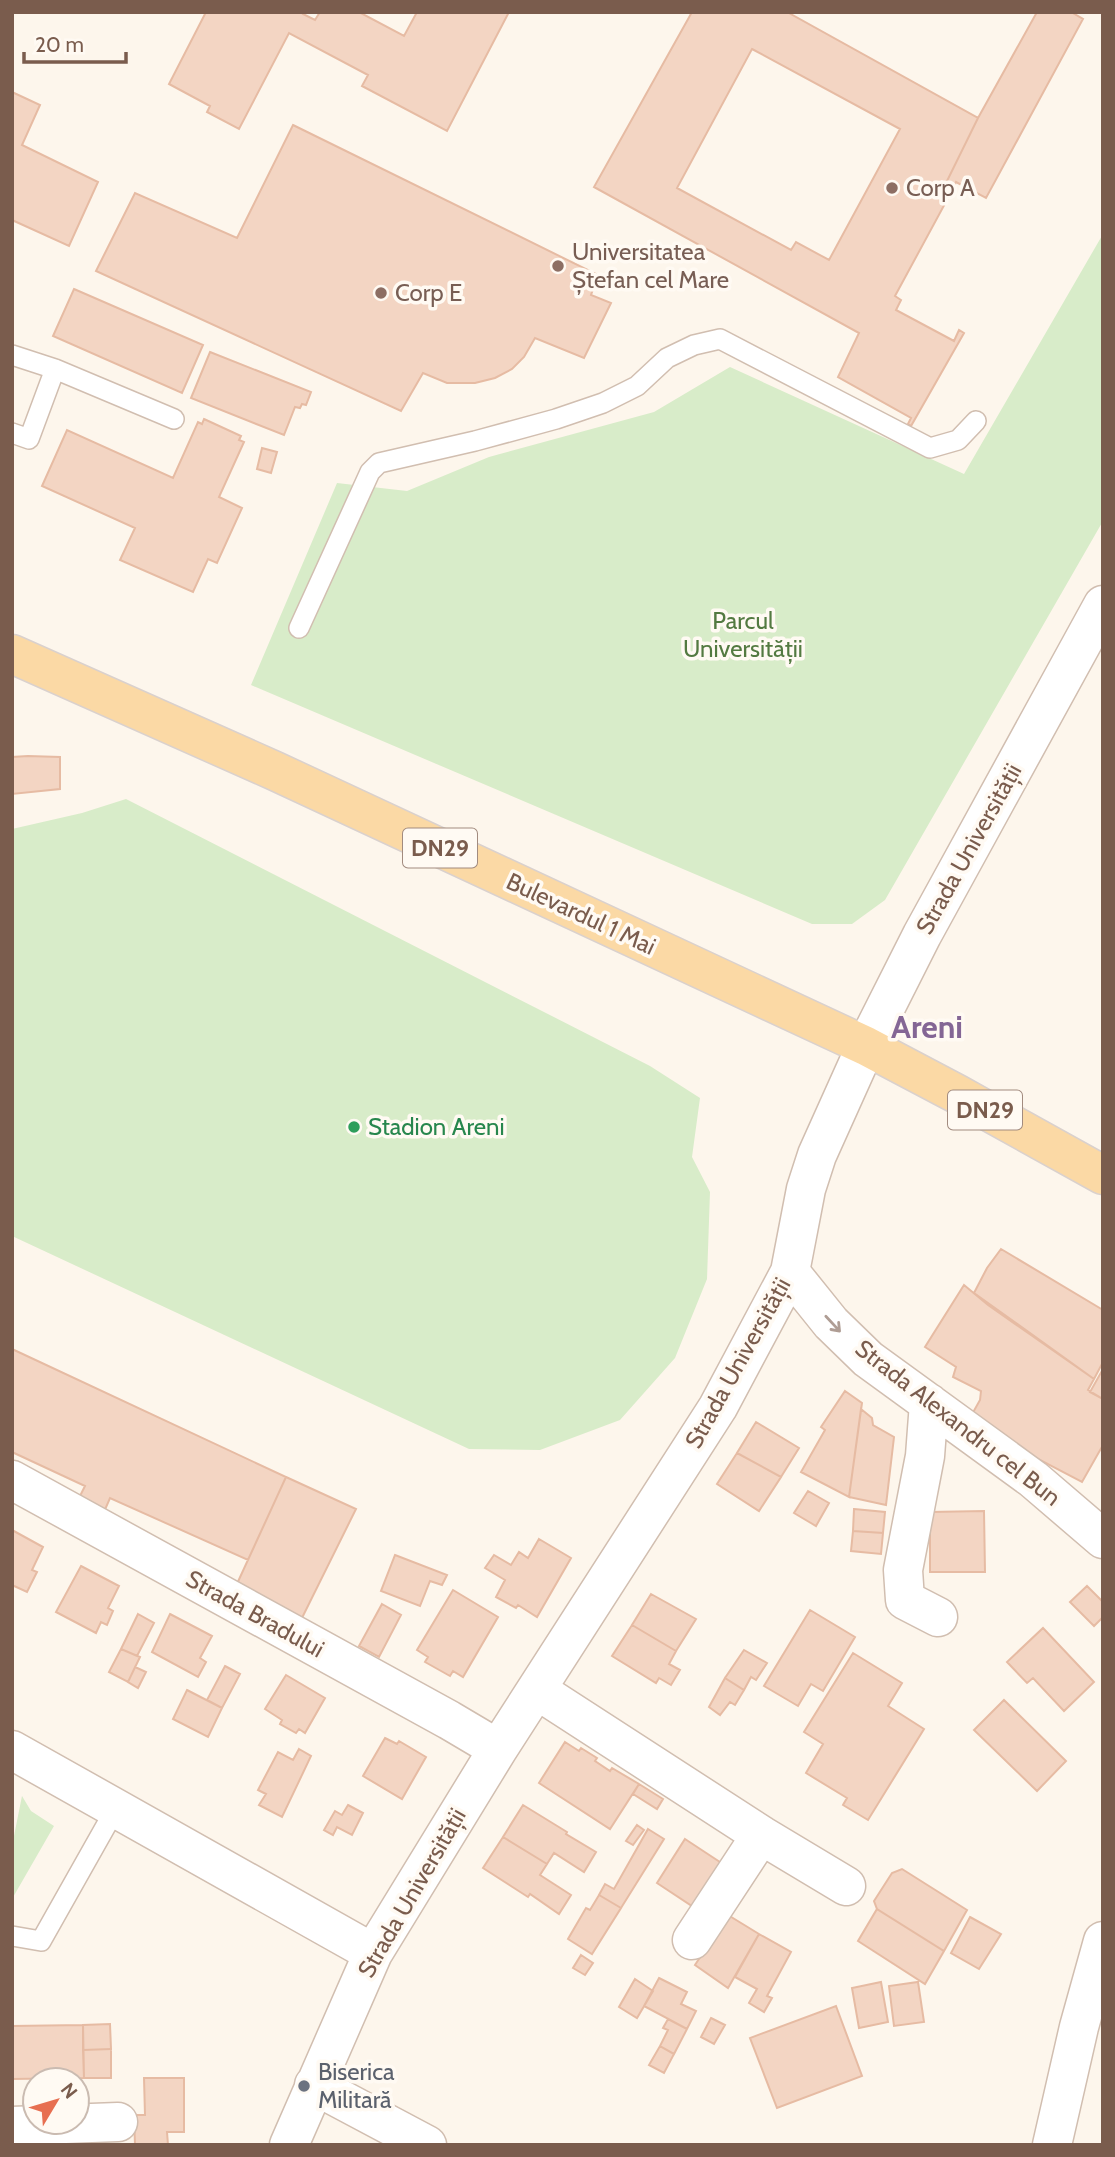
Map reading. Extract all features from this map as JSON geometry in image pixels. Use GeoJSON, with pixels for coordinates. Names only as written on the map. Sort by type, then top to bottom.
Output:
{"type":"FeatureCollection","features":[{"type":"Feature","properties":{"kind":"main road","name":"Bulevardul 1 Mai"},"geometry":{"type":"LineString","coordinates":[[12,654],[275,771],[866,1046],[1103,1175]]}},
{"type":"Feature","properties":{"kind":"street","name":"Strada Universității"},"geometry":{"type":"LineString","coordinates":[[289,2145],[373,1953],[498,1749],[718,1407],[790,1272],[806,1189],[817,1155],[866,1046],[922,935],[1100,617]]}},
{"type":"Feature","properties":{"kind":"street","name":"Strada Alexandru cel Bun"},"geometry":{"type":"LineString","coordinates":[[790,1272],[831,1322],[868,1359],[1033,1479],[1103,1539]]}},
{"type":"Feature","properties":{"kind":"street"},"geometry":{"type":"LineString","coordinates":[[929,1404],[925,1456],[903,1570],[905,1600],[938,1617]]}},
{"type":"Feature","properties":{"kind":"street","name":"Strada Bradului"},"geometry":{"type":"LineString","coordinates":[[12,1480],[498,1749]]}},
{"type":"Feature","properties":{"kind":"street"},"geometry":{"type":"LineString","coordinates":[[537,1690],[761,1835],[846,1886]]}},
{"type":"Feature","properties":{"kind":"street"},"geometry":{"type":"LineString","coordinates":[[12,1750],[373,1953]]}},
{"type":"Feature","properties":{"kind":"street"},"geometry":{"type":"LineString","coordinates":[[692,1940],[761,1835]]}},
{"type":"Feature","properties":{"kind":"street"},"geometry":{"type":"LineString","coordinates":[[1052,2145],[1103,1941]]}},
{"type":"Feature","properties":{"kind":"street"},"geometry":{"type":"LineString","coordinates":[[314,2085],[427,2145]]}},
{"type":"Feature","properties":{"kind":"street"},"geometry":{"type":"LineString","coordinates":[[12,2126],[118,2122]]}},
{"type":"Feature","properties":{"kind":"lane"},"geometry":{"type":"LineString","coordinates":[[299,628],[370,472],[379,463],[475,441],[603,403],[637,386],[667,358],[694,345],[720,339],[930,448],[958,440],[976,421]]}},
{"type":"Feature","properties":{"kind":"lane"},"geometry":{"type":"LineString","coordinates":[[12,355],[55,369],[174,419]]}},
{"type":"Feature","properties":{"kind":"lane"},"geometry":{"type":"LineString","coordinates":[[12,433],[29,439],[55,369]]}},
{"type":"Feature","properties":{"kind":"lane"},"geometry":{"type":"LineString","coordinates":[[12,1936],[41,1941],[116,1808]]}},
{"type":"Feature","properties":{"kind":"green space","name":"Parcul Universității"},"geometry":{"type":"Polygon","coordinates":[[[1103,234],[1103,521],[885,900],[852,924],[812,924],[251,685],[337,483],[407,491],[489,457],[654,412],[730,367],[964,474],[1103,234]]]}},
{"type":"Feature","properties":{"kind":"green space","name":"Stadion Areni"},"geometry":{"type":"Polygon","coordinates":[[[126,799],[650,1066],[700,1098],[692,1157],[710,1192],[707,1279],[675,1358],[620,1420],[540,1450],[469,1449],[12,1236],[12,829],[82,813],[126,799]]]}},
{"type":"Feature","properties":{"kind":"green space"},"geometry":{"type":"Polygon","coordinates":[[[22,1796],[31,1811],[54,1826],[12,1899],[12,1846],[22,1796]]]}},
{"type":"Feature","properties":{"kind":"building"},"geometry":{"type":"Polygon","coordinates":[[[206,12],[304,12],[303,14],[315,20],[320,12],[359,12],[404,36],[417,12],[509,12],[447,131],[362,86],[368,75],[289,33],[239,129],[207,112],[210,106],[169,84],[206,12]]]}},
{"type":"Feature","properties":{"kind":"building"},"geometry":{"type":"Polygon","coordinates":[[[692,12],[787,12],[978,118],[946,183],[954,187],[895,296],[901,300],[896,310],[954,341],[959,330],[964,333],[911,426],[908,424],[911,418],[838,377],[859,333],[594,187],[692,12]],[[752,49],[677,188],[791,250],[796,242],[829,260],[900,129],[752,49]]]}},
{"type":"Feature","properties":{"kind":"building"},"geometry":{"type":"Polygon","coordinates":[[[1037,12],[1071,12],[1083,19],[986,198],[956,182],[954,187],[946,183],[978,118],[1037,12]]]}},
{"type":"Feature","properties":{"kind":"building"},"geometry":{"type":"Polygon","coordinates":[[[12,92],[40,105],[22,145],[98,182],[69,246],[12,220],[12,92]]]}},
{"type":"Feature","properties":{"kind":"building"},"geometry":{"type":"Polygon","coordinates":[[[293,125],[598,275],[591,295],[611,303],[584,358],[535,338],[524,357],[512,369],[495,378],[475,383],[447,383],[423,373],[401,411],[96,271],[135,193],[237,238],[293,125]]]}},
{"type":"Feature","properties":{"kind":"building"},"geometry":{"type":"Polygon","coordinates":[[[74,289],[203,345],[182,393],[53,336],[74,289]]]}},
{"type":"Feature","properties":{"kind":"building"},"geometry":{"type":"Polygon","coordinates":[[[210,352],[311,392],[306,405],[295,407],[284,435],[191,398],[210,352]]]}},
{"type":"Feature","properties":{"kind":"building"},"geometry":{"type":"Polygon","coordinates":[[[204,419],[241,436],[239,440],[244,442],[219,497],[242,508],[217,563],[208,559],[193,592],[120,560],[135,528],[42,486],[67,430],[173,478],[198,422],[202,424],[204,419]]]}},
{"type":"Feature","properties":{"kind":"building"},"geometry":{"type":"Polygon","coordinates":[[[262,448],[277,452],[271,473],[257,469],[262,448]]]}},
{"type":"Feature","properties":{"kind":"building"},"geometry":{"type":"Polygon","coordinates":[[[12,757],[60,757],[60,789],[12,794],[12,757]]]}},
{"type":"Feature","properties":{"kind":"building"},"geometry":{"type":"Polygon","coordinates":[[[1001,1249],[1103,1310],[1103,1362],[1094,1379],[974,1293],[1001,1249]]]}},
{"type":"Feature","properties":{"kind":"building"},"geometry":{"type":"Polygon","coordinates":[[[964,1285],[988,1305],[1094,1379],[1088,1390],[1103,1399],[1103,1445],[1082,1482],[1000,1439],[966,1425],[980,1400],[981,1391],[953,1377],[956,1367],[925,1347],[964,1285]]]}},
{"type":"Feature","properties":{"kind":"building"},"geometry":{"type":"Polygon","coordinates":[[[12,1349],[286,1477],[248,1560],[110,1498],[104,1512],[78,1500],[85,1486],[12,1452],[12,1349]]]}},
{"type":"Feature","properties":{"kind":"building"},"geometry":{"type":"Polygon","coordinates":[[[1103,1369],[1103,1399],[1090,1392],[1103,1369]]]}},
{"type":"Feature","properties":{"kind":"building"},"geometry":{"type":"Polygon","coordinates":[[[845,1391],[862,1403],[849,1497],[801,1472],[825,1430],[821,1427],[845,1391]]]}},
{"type":"Feature","properties":{"kind":"building"},"geometry":{"type":"Polygon","coordinates":[[[861,1409],[872,1418],[873,1425],[894,1437],[886,1505],[849,1497],[861,1409]]]}},
{"type":"Feature","properties":{"kind":"building"},"geometry":{"type":"Polygon","coordinates":[[[756,1422],[799,1448],[781,1477],[737,1453],[756,1422]]]}},
{"type":"Feature","properties":{"kind":"building"},"geometry":{"type":"Polygon","coordinates":[[[737,1453],[781,1477],[759,1511],[717,1484],[737,1453]]]}},
{"type":"Feature","properties":{"kind":"building"},"geometry":{"type":"Polygon","coordinates":[[[286,1477],[356,1509],[297,1628],[236,1586],[286,1477]]]}},
{"type":"Feature","properties":{"kind":"building"},"geometry":{"type":"Polygon","coordinates":[[[808,1491],[829,1503],[816,1526],[794,1513],[808,1491]]]}},
{"type":"Feature","properties":{"kind":"building"},"geometry":{"type":"Polygon","coordinates":[[[854,1509],[885,1512],[883,1533],[853,1531],[854,1509]]]}},
{"type":"Feature","properties":{"kind":"building"},"geometry":{"type":"Polygon","coordinates":[[[984,1511],[985,1572],[930,1572],[930,1512],[984,1511]]]}},
{"type":"Feature","properties":{"kind":"building"},"geometry":{"type":"Polygon","coordinates":[[[12,1530],[43,1547],[32,1570],[37,1572],[27,1592],[12,1585],[12,1530]]]}},
{"type":"Feature","properties":{"kind":"building"},"geometry":{"type":"Polygon","coordinates":[[[853,1531],[883,1533],[881,1554],[851,1551],[853,1531]]]}},
{"type":"Feature","properties":{"kind":"building"},"geometry":{"type":"Polygon","coordinates":[[[539,1539],[571,1558],[537,1617],[518,1605],[516,1608],[496,1597],[505,1580],[485,1568],[494,1555],[511,1565],[519,1552],[528,1558],[539,1539]]]}},
{"type":"Feature","properties":{"kind":"building"},"geometry":{"type":"Polygon","coordinates":[[[395,1555],[447,1575],[442,1585],[430,1581],[420,1606],[381,1591],[395,1555]]]}},
{"type":"Feature","properties":{"kind":"building"},"geometry":{"type":"Polygon","coordinates":[[[81,1566],[119,1586],[108,1608],[113,1611],[107,1625],[101,1622],[96,1633],[56,1612],[81,1566]]]}},
{"type":"Feature","properties":{"kind":"building"},"geometry":{"type":"Polygon","coordinates":[[[1087,1586],[1103,1602],[1103,1617],[1094,1626],[1070,1602],[1087,1586]]]}},
{"type":"Feature","properties":{"kind":"building"},"geometry":{"type":"Polygon","coordinates":[[[453,1590],[498,1617],[463,1677],[453,1671],[450,1676],[425,1662],[428,1657],[417,1650],[453,1590]]]}},
{"type":"Feature","properties":{"kind":"building"},"geometry":{"type":"Polygon","coordinates":[[[651,1594],[696,1619],[676,1651],[632,1625],[651,1594]]]}},
{"type":"Feature","properties":{"kind":"building"},"geometry":{"type":"Polygon","coordinates":[[[382,1604],[401,1615],[379,1657],[359,1646],[382,1604]]]}},
{"type":"Feature","properties":{"kind":"building"},"geometry":{"type":"Polygon","coordinates":[[[810,1610],[855,1637],[823,1691],[811,1684],[798,1706],[764,1686],[810,1610]]]}},
{"type":"Feature","properties":{"kind":"building"},"geometry":{"type":"Polygon","coordinates":[[[138,1614],[154,1623],[137,1656],[121,1649],[138,1614]]]}},
{"type":"Feature","properties":{"kind":"building"},"geometry":{"type":"Polygon","coordinates":[[[170,1614],[212,1636],[200,1658],[206,1662],[198,1677],[152,1652],[170,1614]]]}},
{"type":"Feature","properties":{"kind":"building"},"geometry":{"type":"Polygon","coordinates":[[[632,1625],[676,1651],[669,1664],[680,1670],[671,1685],[659,1678],[656,1683],[612,1656],[632,1625]]]}},
{"type":"Feature","properties":{"kind":"building"},"geometry":{"type":"Polygon","coordinates":[[[1043,1628],[1094,1682],[1064,1711],[1033,1678],[1027,1683],[1007,1662],[1043,1628]]]}},
{"type":"Feature","properties":{"kind":"building"},"geometry":{"type":"Polygon","coordinates":[[[121,1649],[140,1657],[128,1682],[109,1672],[121,1649]]]}},
{"type":"Feature","properties":{"kind":"building"},"geometry":{"type":"Polygon","coordinates":[[[744,1650],[767,1663],[756,1680],[751,1677],[744,1690],[725,1678],[744,1650]]]}},
{"type":"Feature","properties":{"kind":"building"},"geometry":{"type":"Polygon","coordinates":[[[853,1653],[902,1683],[888,1706],[924,1729],[868,1820],[843,1805],[847,1798],[806,1773],[823,1744],[804,1732],[853,1653]]]}},
{"type":"Feature","properties":{"kind":"building"},"geometry":{"type":"Polygon","coordinates":[[[225,1666],[240,1674],[222,1708],[207,1700],[225,1666]]]}},
{"type":"Feature","properties":{"kind":"building"},"geometry":{"type":"Polygon","coordinates":[[[135,1667],[146,1672],[138,1688],[128,1682],[135,1667]]]}},
{"type":"Feature","properties":{"kind":"building"},"geometry":{"type":"Polygon","coordinates":[[[286,1675],[325,1698],[305,1733],[299,1729],[296,1733],[280,1724],[282,1720],[265,1709],[286,1675]]]}},
{"type":"Feature","properties":{"kind":"building"},"geometry":{"type":"Polygon","coordinates":[[[725,1678],[744,1690],[735,1705],[730,1702],[720,1715],[709,1707],[725,1678]]]}},
{"type":"Feature","properties":{"kind":"building"},"geometry":{"type":"Polygon","coordinates":[[[187,1690],[222,1708],[208,1737],[173,1719],[187,1690]]]}},
{"type":"Feature","properties":{"kind":"building"},"geometry":{"type":"Polygon","coordinates":[[[1004,1700],[1066,1761],[1037,1791],[974,1730],[1004,1700]]]}},
{"type":"Feature","properties":{"kind":"building"},"geometry":{"type":"Polygon","coordinates":[[[385,1738],[397,1744],[399,1741],[426,1757],[402,1799],[363,1776],[385,1738]]]}},
{"type":"Feature","properties":{"kind":"building"},"geometry":{"type":"Polygon","coordinates":[[[565,1742],[597,1758],[595,1761],[610,1771],[612,1768],[639,1784],[610,1829],[539,1783],[565,1742]]]}},
{"type":"Feature","properties":{"kind":"building"},"geometry":{"type":"Polygon","coordinates":[[[299,1749],[311,1756],[282,1817],[259,1805],[266,1794],[258,1790],[278,1752],[293,1760],[299,1749]]]}},
{"type":"Feature","properties":{"kind":"building"},"geometry":{"type":"Polygon","coordinates":[[[639,1784],[663,1799],[657,1809],[633,1794],[639,1784]]]}},
{"type":"Feature","properties":{"kind":"building"},"geometry":{"type":"Polygon","coordinates":[[[348,1805],[363,1813],[352,1835],[337,1827],[333,1835],[324,1830],[335,1811],[342,1815],[348,1805]]]}},
{"type":"Feature","properties":{"kind":"building"},"geometry":{"type":"Polygon","coordinates":[[[523,1805],[596,1852],[584,1872],[554,1853],[547,1864],[503,1837],[523,1805]]]}},
{"type":"Feature","properties":{"kind":"building"},"geometry":{"type":"Polygon","coordinates":[[[637,1825],[644,1830],[633,1845],[626,1841],[637,1825]]]}},
{"type":"Feature","properties":{"kind":"building"},"geometry":{"type":"Polygon","coordinates":[[[648,1829],[664,1839],[621,1908],[599,1895],[605,1884],[614,1889],[648,1829]]]}},
{"type":"Feature","properties":{"kind":"building"},"geometry":{"type":"Polygon","coordinates":[[[503,1837],[547,1864],[540,1875],[571,1895],[559,1914],[483,1868],[503,1837]]]}},
{"type":"Feature","properties":{"kind":"building"},"geometry":{"type":"Polygon","coordinates":[[[685,1839],[729,1868],[701,1912],[657,1883],[685,1839]]]}},
{"type":"Feature","properties":{"kind":"building"},"geometry":{"type":"Polygon","coordinates":[[[902,1869],[967,1910],[944,1951],[877,1909],[874,1901],[892,1873],[902,1869]]]}},
{"type":"Feature","properties":{"kind":"building"},"geometry":{"type":"Polygon","coordinates":[[[599,1895],[621,1908],[592,1954],[568,1939],[586,1908],[590,1910],[599,1895]]]}},
{"type":"Feature","properties":{"kind":"building"},"geometry":{"type":"Polygon","coordinates":[[[877,1909],[944,1951],[925,1984],[858,1941],[877,1909]]]}},
{"type":"Feature","properties":{"kind":"building"},"geometry":{"type":"Polygon","coordinates":[[[728,1915],[759,1934],[728,1988],[695,1965],[728,1915]]]}},
{"type":"Feature","properties":{"kind":"building"},"geometry":{"type":"Polygon","coordinates":[[[970,1917],[1001,1934],[979,1969],[951,1953],[970,1917]]]}},
{"type":"Feature","properties":{"kind":"building"},"geometry":{"type":"Polygon","coordinates":[[[759,1934],[791,1952],[767,1996],[772,1998],[764,2012],[749,2003],[757,1989],[735,1977],[759,1934]]]}},
{"type":"Feature","properties":{"kind":"building"},"geometry":{"type":"Polygon","coordinates":[[[581,1955],[593,1963],[585,1975],[573,1968],[581,1955]]]}},
{"type":"Feature","properties":{"kind":"building"},"geometry":{"type":"Polygon","coordinates":[[[659,1978],[687,1992],[681,2004],[696,2011],[687,2029],[644,2006],[659,1978]]]}},
{"type":"Feature","properties":{"kind":"building"},"geometry":{"type":"Polygon","coordinates":[[[635,1979],[653,1991],[637,2018],[619,2007],[635,1979]]]}},
{"type":"Feature","properties":{"kind":"building"},"geometry":{"type":"Polygon","coordinates":[[[881,1982],[888,2022],[859,2028],[852,1988],[881,1982]]]}},
{"type":"Feature","properties":{"kind":"building"},"geometry":{"type":"Polygon","coordinates":[[[918,1982],[924,2022],[894,2026],[889,1986],[918,1982]]]}},
{"type":"Feature","properties":{"kind":"building"},"geometry":{"type":"Polygon","coordinates":[[[836,2006],[862,2076],[777,2108],[750,2038],[836,2006]]]}},
{"type":"Feature","properties":{"kind":"building"},"geometry":{"type":"Polygon","coordinates":[[[711,2018],[725,2025],[714,2044],[701,2037],[711,2018]]]}},
{"type":"Feature","properties":{"kind":"building"},"geometry":{"type":"Polygon","coordinates":[[[668,2019],[687,2029],[674,2054],[660,2046],[668,2030],[663,2028],[668,2019]]]}},
{"type":"Feature","properties":{"kind":"building"},"geometry":{"type":"Polygon","coordinates":[[[110,2024],[111,2049],[83,2050],[83,2025],[110,2024]]]}},
{"type":"Feature","properties":{"kind":"building"},"geometry":{"type":"Polygon","coordinates":[[[83,2025],[84,2066],[21,2066],[21,2079],[12,2079],[12,2026],[83,2025]]]}},
{"type":"Feature","properties":{"kind":"building"},"geometry":{"type":"Polygon","coordinates":[[[660,2046],[674,2054],[664,2073],[649,2065],[660,2046]]]}},
{"type":"Feature","properties":{"kind":"building"},"geometry":{"type":"Polygon","coordinates":[[[111,2049],[111,2078],[91,2078],[91,2066],[84,2066],[83,2050],[111,2049]]]}},
{"type":"Feature","properties":{"kind":"building"},"geometry":{"type":"Polygon","coordinates":[[[144,2078],[184,2078],[184,2132],[167,2132],[168,2145],[135,2145],[134,2115],[145,2115],[144,2078]]]}},
{"type":"Feature","properties":{"kind":"place","name":"Corp A"},"geometry":{"type":"Point","coordinates":[892,188]}},
{"type":"Feature","properties":{"kind":"place","name":"Universitatea Ștefan cel Mare"},"geometry":{"type":"Point","coordinates":[558,266]}},
{"type":"Feature","properties":{"kind":"place","name":"Corp E"},"geometry":{"type":"Point","coordinates":[381,293]}},
{"type":"Feature","properties":{"kind":"place","name":"Stadion Areni"},"geometry":{"type":"Point","coordinates":[354,1127]}},
{"type":"Feature","properties":{"kind":"place","name":"Biserica Militară"},"geometry":{"type":"Point","coordinates":[304,2086]}},
{"type":"Feature","properties":{"kind":"district","name":"Areni"},"geometry":{"type":"Point","coordinates":[927,1027]}}]}
